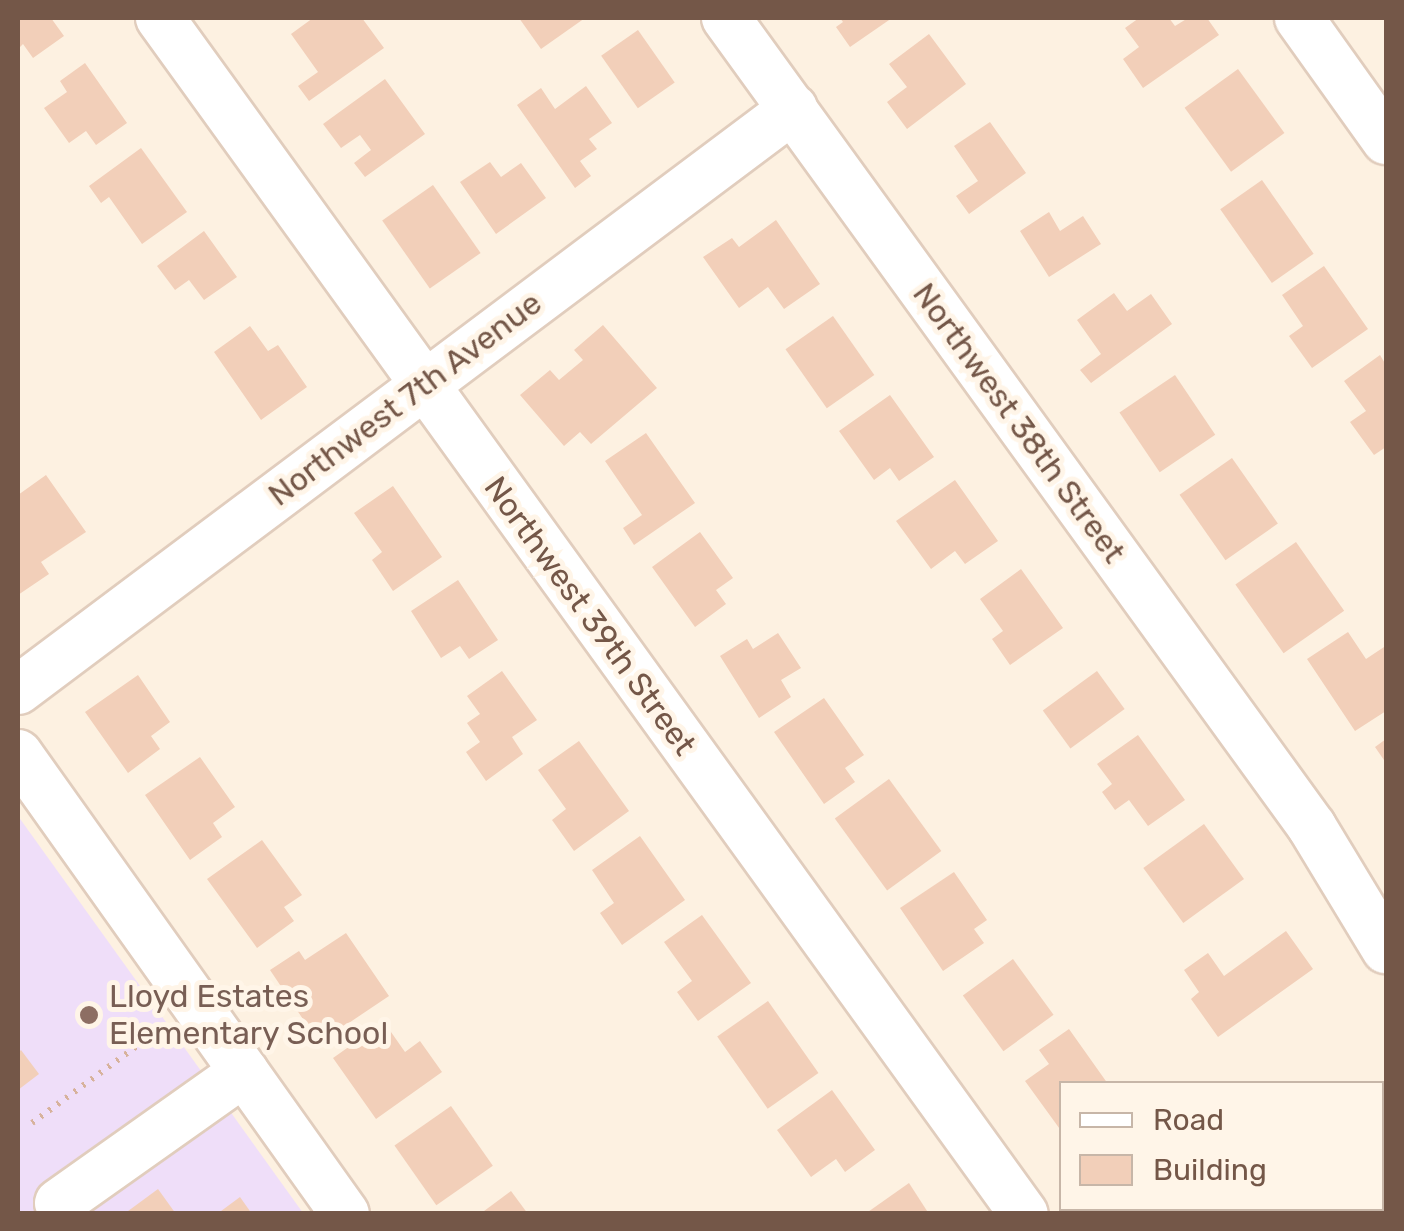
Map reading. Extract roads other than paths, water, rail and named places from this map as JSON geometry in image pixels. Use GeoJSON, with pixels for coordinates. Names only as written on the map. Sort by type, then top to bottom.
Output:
{"type":"FeatureCollection","features":[{"type":"Feature","properties":{"kind":"street","name":"Northwest 39th Street"},"geometry":{"type":"LineString","coordinates":[[160,18],[422,386],[1024,1214]]}},
{"type":"Feature","properties":{"kind":"street","name":"Northwest 38th Street"},"geometry":{"type":"LineString","coordinates":[[726,18],[1312,827],[1386,949]]}},
{"type":"Feature","properties":{"kind":"street"},"geometry":{"type":"LineString","coordinates":[[1299,18],[1386,140]]}},
{"type":"Feature","properties":{"kind":"street","name":"Northwest 7th Avenue"},"geometry":{"type":"LineString","coordinates":[[18,690],[793,109]]}},
{"type":"Feature","properties":{"kind":"street"},"geometry":{"type":"LineString","coordinates":[[18,754],[345,1214]]}},
{"type":"Feature","properties":{"kind":"street","name":"Northwest 38th Street"},"geometry":{"type":"LineString","coordinates":[[1312,827],[1386,903]]}},
{"type":"Feature","properties":{"kind":"street"},"geometry":{"type":"LineString","coordinates":[[60,1203],[244,1072]]}},
{"type":"Feature","properties":{"kind":"place","name":"Lloyd Estates Elementary School"},"geometry":{"type":"Point","coordinates":[89,1015]}}]}
